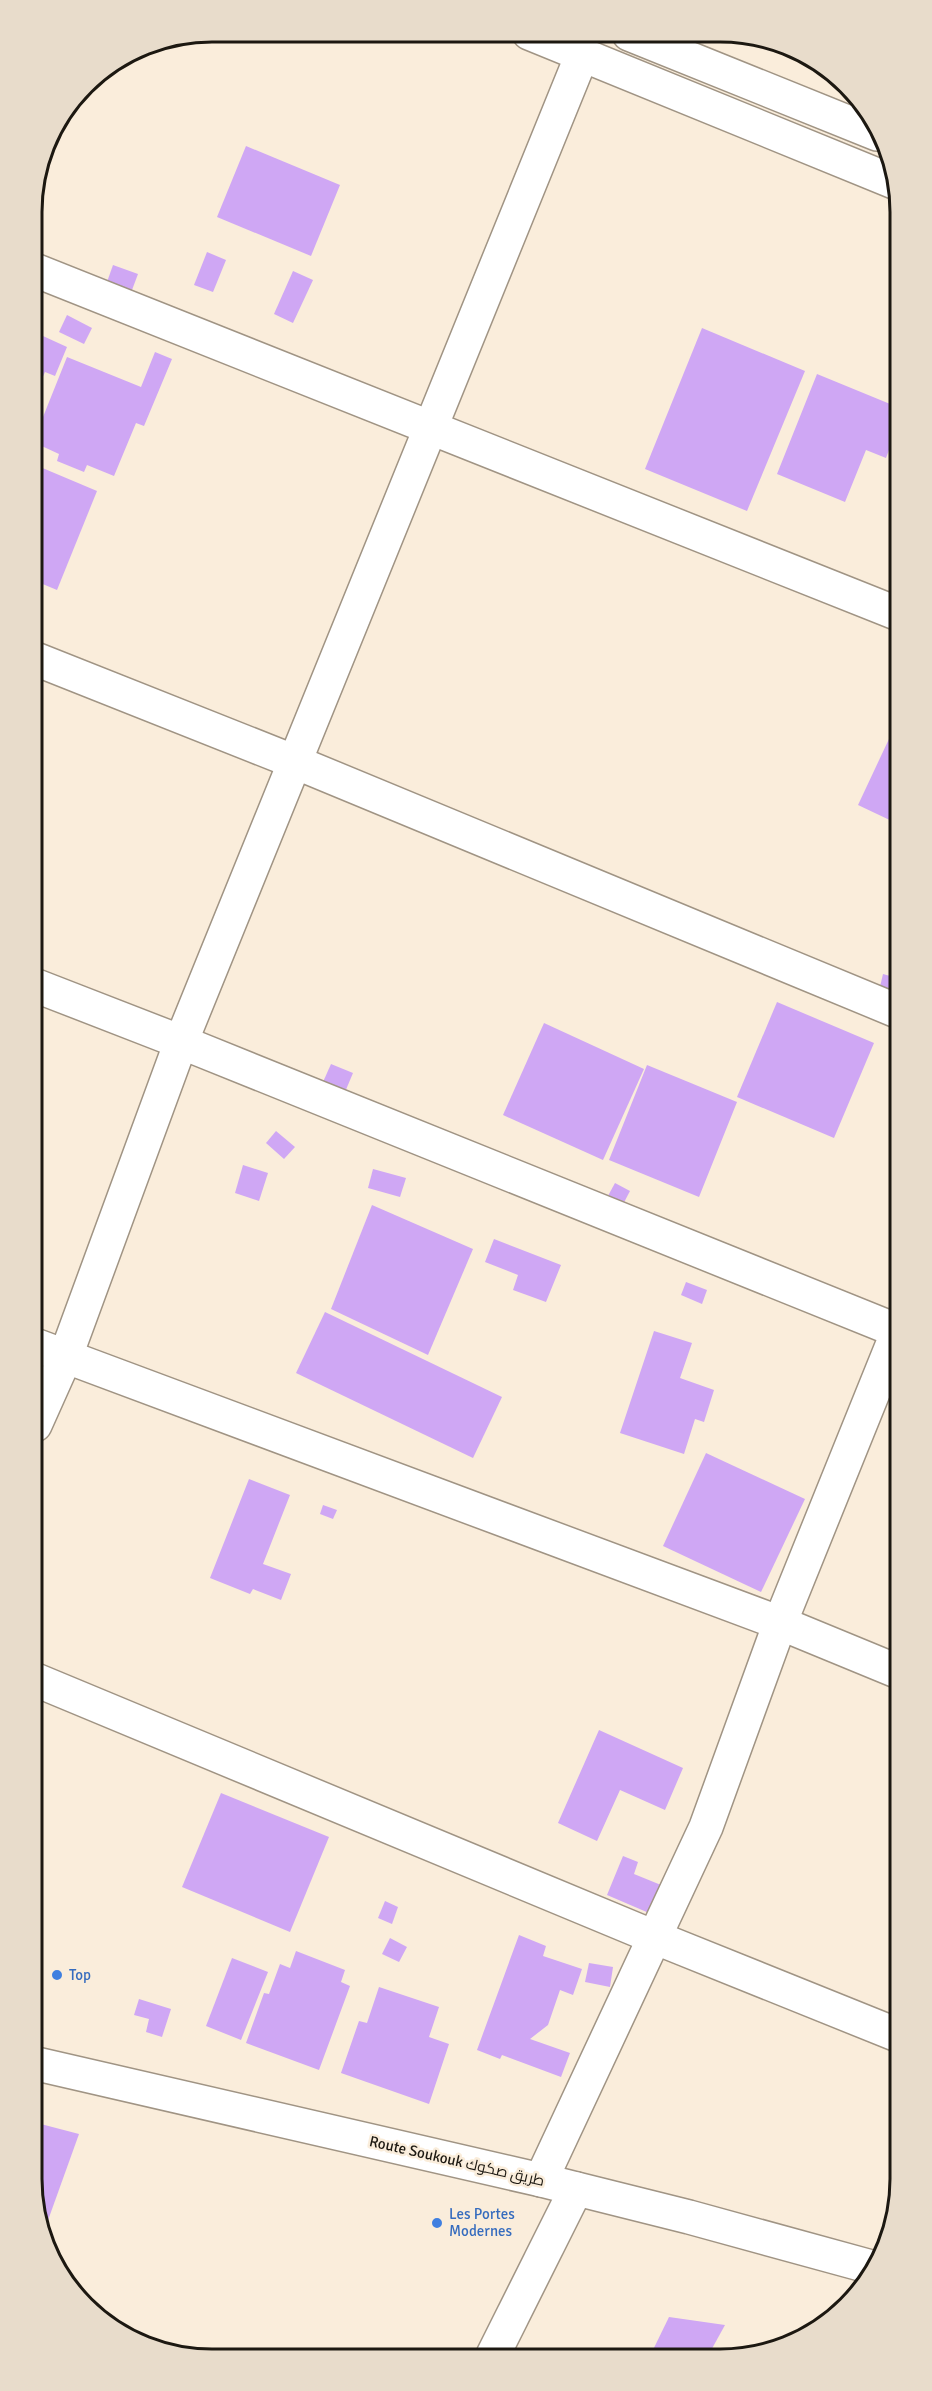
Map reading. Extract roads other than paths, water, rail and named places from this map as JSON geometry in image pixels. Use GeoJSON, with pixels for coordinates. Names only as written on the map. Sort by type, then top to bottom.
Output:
{"type":"FeatureCollection","features":[{"type":"Feature","properties":{"kind":"street"},"geometry":{"type":"LineString","coordinates":[[551,42],[887,179]]}},
{"type":"Feature","properties":{"kind":"street"},"geometry":{"type":"LineString","coordinates":[[649,42],[869,131]]}},
{"type":"Feature","properties":{"kind":"street"},"geometry":{"type":"LineString","coordinates":[[42,1409],[65,1358],[181,1042],[582,55]]}},
{"type":"Feature","properties":{"kind":"street"},"geometry":{"type":"LineString","coordinates":[[42,273],[890,611]]}},
{"type":"Feature","properties":{"kind":"street"},"geometry":{"type":"LineString","coordinates":[[42,662],[295,762],[890,1008]]}},
{"type":"Feature","properties":{"kind":"street"},"geometry":{"type":"LineString","coordinates":[[42,988],[890,1328]]}},
{"type":"Feature","properties":{"kind":"street"},"geometry":{"type":"LineString","coordinates":[[42,1348],[780,1623],[890,1668]]}},
{"type":"Feature","properties":{"kind":"street"},"geometry":{"type":"LineString","coordinates":[[541,2180],[706,1827],[780,1623],[890,1351]]}},
{"type":"Feature","properties":{"kind":"street"},"geometry":{"type":"LineString","coordinates":[[42,1683],[654,1938],[890,2032]]}},
{"type":"Feature","properties":{"kind":"street","name":"Route Soukouk طريق صكوك"},"geometry":{"type":"LineString","coordinates":[[42,2065],[576,2188],[866,2266]]}},
{"type":"Feature","properties":{"kind":"street"},"geometry":{"type":"LineString","coordinates":[[496,2349],[576,2188]]}},
{"type":"Feature","properties":{"kind":"place","name":"Top"},"geometry":{"type":"Point","coordinates":[57,1975]}},
{"type":"Feature","properties":{"kind":"place","name":"Les Portes Modernes"},"geometry":{"type":"Point","coordinates":[437,2223]}}]}
